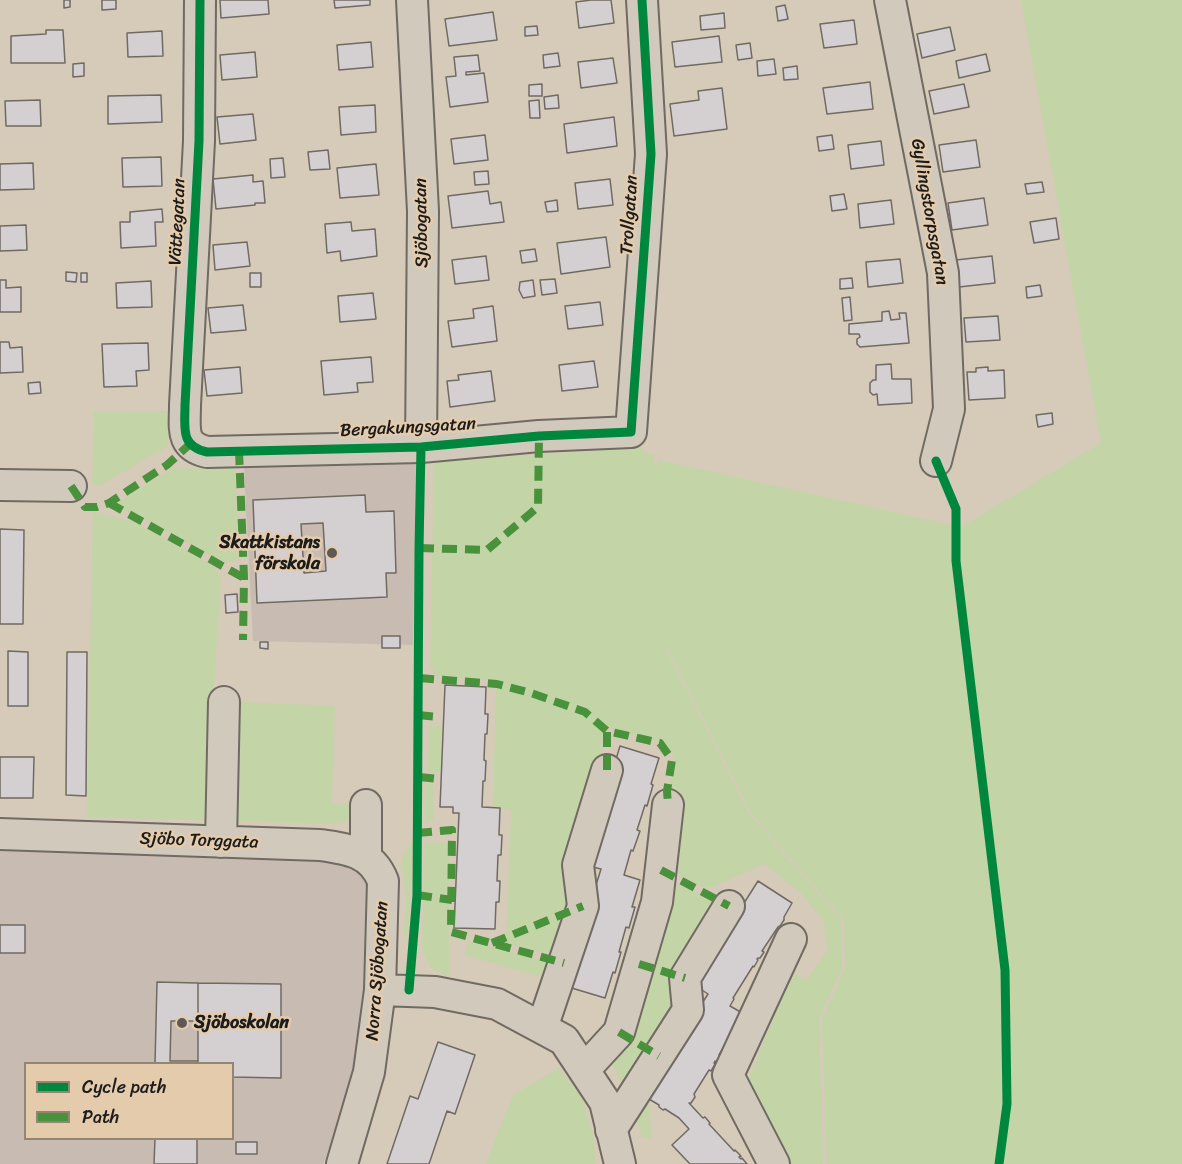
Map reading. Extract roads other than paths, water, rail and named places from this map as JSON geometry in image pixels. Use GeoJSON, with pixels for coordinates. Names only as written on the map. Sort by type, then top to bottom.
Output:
{"type":"FeatureCollection","features":[{"type":"Feature","properties":{"kind":"street","name":"Vättegatan"},"geometry":{"type":"LineString","coordinates":[[190,444],[186,435],[185,405],[199,141],[200,0]]}},
{"type":"Feature","properties":{"kind":"street","name":"Sjöbogatan"},"geometry":{"type":"LineString","coordinates":[[412,0],[423,211],[422,447]]}},
{"type":"Feature","properties":{"kind":"street","name":"Trollgatan"},"geometry":{"type":"LineString","coordinates":[[630,432],[651,154],[642,0]]}},
{"type":"Feature","properties":{"kind":"street","name":"Gyllingstorpsgatan"},"geometry":{"type":"LineString","coordinates":[[890,0],[943,273],[949,409],[936,461]]}},
{"type":"Feature","properties":{"kind":"street","name":"Bergakungsgatan"},"geometry":{"type":"LineString","coordinates":[[190,444],[197,450],[207,452],[422,447],[539,436],[630,432]]}},
{"type":"Feature","properties":{"kind":"street"},"geometry":{"type":"LineString","coordinates":[[0,484],[71,486]]}},
{"type":"Feature","properties":{"kind":"street"},"geometry":{"type":"LineString","coordinates":[[221,842],[224,702]]}},
{"type":"Feature","properties":{"kind":"street"},"geometry":{"type":"LineString","coordinates":[[542,1028],[583,906],[578,865],[607,770]]}},
{"type":"Feature","properties":{"kind":"street","name":"Norra Sjöbogatan"},"geometry":{"type":"LineString","coordinates":[[342,1164],[369,1072],[380,990],[374,869],[366,805]]}},
{"type":"Feature","properties":{"kind":"street"},"geometry":{"type":"LineString","coordinates":[[584,1070],[619,1032],[657,902],[668,806]]}},
{"type":"Feature","properties":{"kind":"street","name":"Sjöbo Torggata"},"geometry":{"type":"LineString","coordinates":[[0,834],[320,845],[347,849],[374,869]]}},
{"type":"Feature","properties":{"kind":"street"},"geometry":{"type":"LineString","coordinates":[[612,1130],[688,1010],[685,978],[729,906]]}},
{"type":"Feature","properties":{"kind":"street"},"geometry":{"type":"LineString","coordinates":[[774,1164],[728,1075],[791,939]]}},
{"type":"Feature","properties":{"kind":"street"},"geometry":{"type":"LineString","coordinates":[[380,990],[435,992],[497,1004],[564,1040],[605,1102],[620,1164]]}},
{"type":"Feature","properties":{"kind":"place","name":"Skattkistans förskola"},"geometry":{"type":"Point","coordinates":[332,553]}},
{"type":"Feature","properties":{"kind":"place","name":"Sjöboskolan"},"geometry":{"type":"Point","coordinates":[182,1023]}}]}
